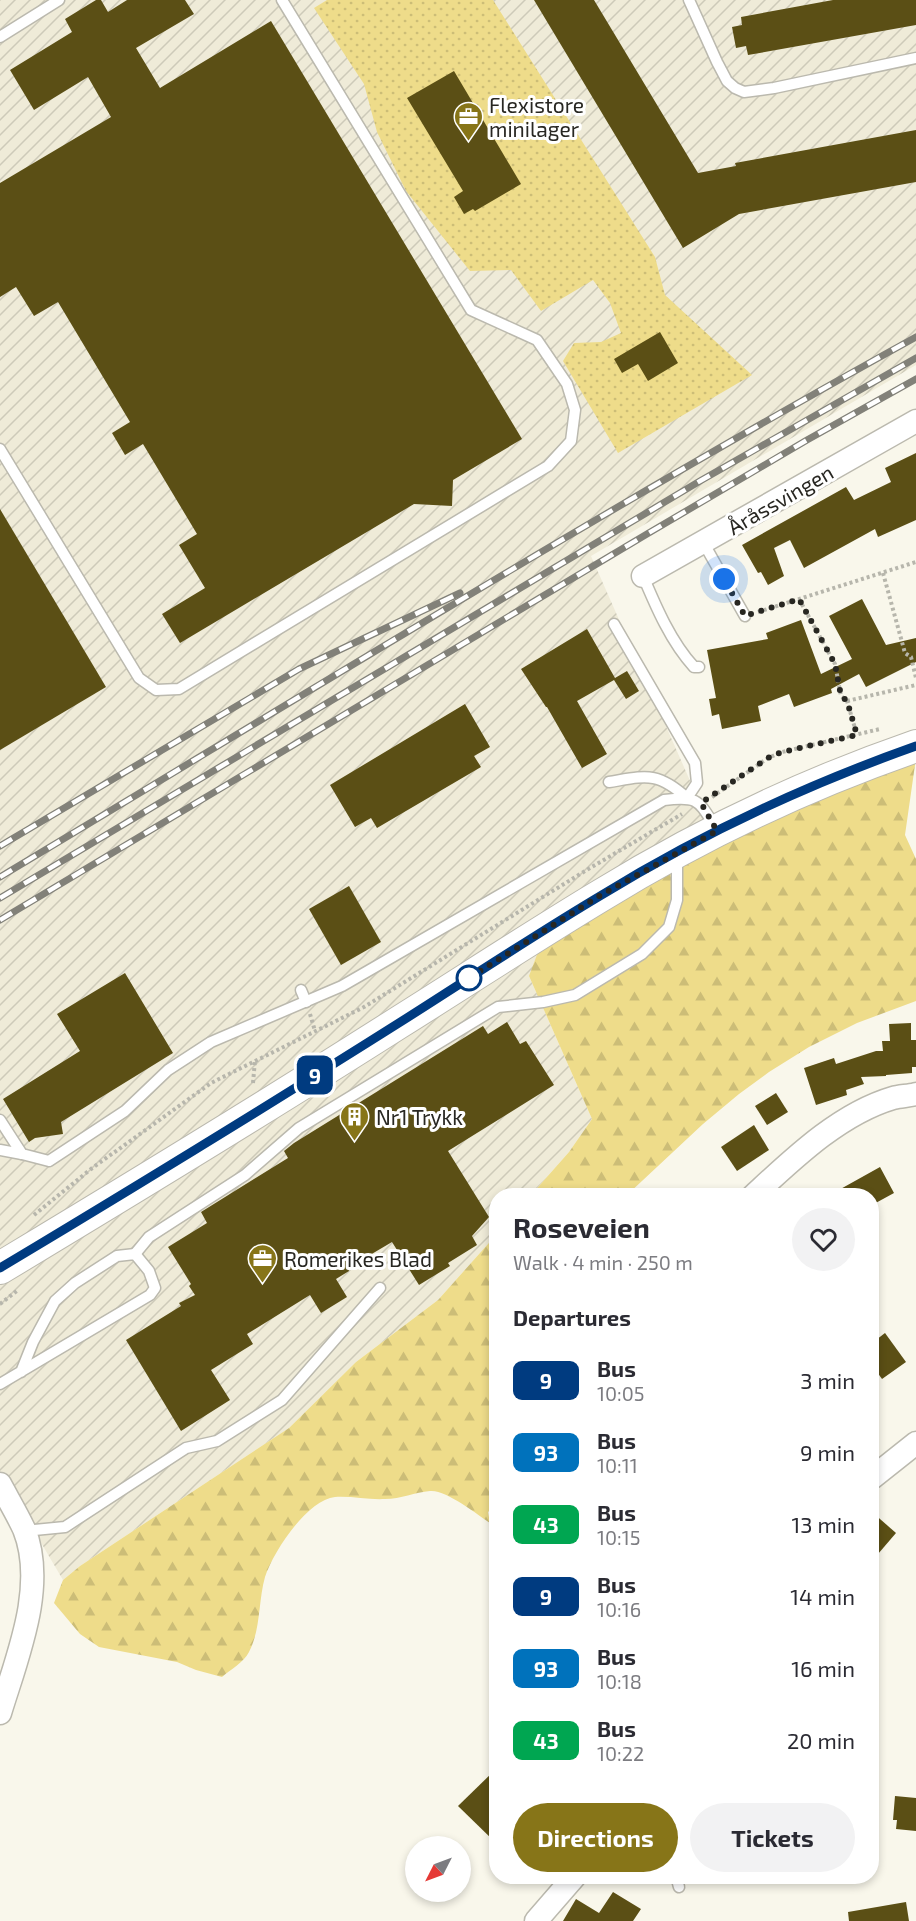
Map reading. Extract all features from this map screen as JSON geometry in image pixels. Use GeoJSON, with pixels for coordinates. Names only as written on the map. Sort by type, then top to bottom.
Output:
{"type":"FeatureCollection","features":[{"type":"Feature","properties":{"kind":"main road"},"geometry":{"type":"LineString","coordinates":[[0,1268],[341,1059],[601,895],[717,831],[857,767],[916,746]]}},
{"type":"Feature","properties":{"kind":"street","name":"Åråssvingen"},"geometry":{"type":"LineString","coordinates":[[643,576],[916,422]]}},
{"type":"Feature","properties":{"kind":"street"},"geometry":{"type":"LineString","coordinates":[[762,1188],[840,1124],[893,1098],[916,1094]]}},
{"type":"Feature","properties":{"kind":"street"},"geometry":{"type":"LineString","coordinates":[[879,1472],[916,1443]]}},
{"type":"Feature","properties":{"kind":"street"},"geometry":{"type":"LineString","coordinates":[[0,1484],[24,1531],[33,1570],[29,1619],[0,1713]]}},
{"type":"Feature","properties":{"kind":"street"},"geometry":{"type":"LineString","coordinates":[[536,1921],[568,1884]]}},
{"type":"Feature","properties":{"kind":"lane"},"geometry":{"type":"LineString","coordinates":[[0,38],[59,0]]}},
{"type":"Feature","properties":{"kind":"lane"},"geometry":{"type":"LineString","coordinates":[[0,449],[139,678],[156,690],[179,689],[548,466],[571,441],[575,410],[567,384],[537,340],[471,310],[282,0]]}},
{"type":"Feature","properties":{"kind":"lane"},"geometry":{"type":"LineString","coordinates":[[689,0],[727,81],[744,92],[774,88],[916,58]]}},
{"type":"Feature","properties":{"kind":"lane"},"geometry":{"type":"LineString","coordinates":[[704,542],[745,616]]}},
{"type":"Feature","properties":{"kind":"lane"},"geometry":{"type":"LineString","coordinates":[[643,576],[653,600],[684,656],[694,667],[699,667]]}},
{"type":"Feature","properties":{"kind":"lane"},"geometry":{"type":"LineString","coordinates":[[614,624],[695,763],[697,783],[687,798]]}},
{"type":"Feature","properties":{"kind":"lane"},"geometry":{"type":"LineString","coordinates":[[609,782],[647,776],[672,785],[687,798],[701,803],[717,831]]}},
{"type":"Feature","properties":{"kind":"lane"},"geometry":{"type":"LineString","coordinates":[[0,1150],[49,1161],[125,1111],[168,1071],[211,1042],[342,986],[664,800],[687,798]]}},
{"type":"Feature","properties":{"kind":"lane"},"geometry":{"type":"LineString","coordinates":[[21,1372],[33,1342],[55,1301],[75,1283],[117,1256],[135,1254],[148,1237],[245,1175],[299,1128],[498,1007],[543,1002],[575,995],[642,954],[669,927],[677,900],[677,852]]}},
{"type":"Feature","properties":{"kind":"lane"},"geometry":{"type":"LineString","coordinates":[[301,990],[306,1002]]}},
{"type":"Feature","properties":{"kind":"lane"},"geometry":{"type":"LineString","coordinates":[[0,1120],[22,1154]]}},
{"type":"Feature","properties":{"kind":"lane"},"geometry":{"type":"LineString","coordinates":[[0,1384],[150,1296],[155,1288],[149,1271],[135,1254]]}},
{"type":"Feature","properties":{"kind":"lane"},"geometry":{"type":"LineString","coordinates":[[24,1531],[65,1527],[186,1448],[217,1441],[282,1400],[380,1288]]}},
{"type":"Feature","properties":{"kind":"path"},"geometry":{"type":"LineString","coordinates":[[745,616],[916,562]]}},
{"type":"Feature","properties":{"kind":"path"},"geometry":{"type":"LineString","coordinates":[[883,573],[905,653],[911,657],[916,678]]}},
{"type":"Feature","properties":{"kind":"path"},"geometry":{"type":"LineString","coordinates":[[799,599],[835,664],[841,696],[847,701],[857,735]]}},
{"type":"Feature","properties":{"kind":"path"},"geometry":{"type":"LineString","coordinates":[[847,701],[916,685]]}},
{"type":"Feature","properties":{"kind":"path"},"geometry":{"type":"LineString","coordinates":[[28,1220],[91,1169],[211,1083],[364,1007],[590,868],[701,803],[768,758],[782,752],[888,727]]}},
{"type":"Feature","properties":{"kind":"path"},"geometry":{"type":"LineString","coordinates":[[254,1083],[255,1060]]}},
{"type":"Feature","properties":{"kind":"shaded area"},"geometry":{"type":"Polygon","coordinates":[[[0,0],[916,0],[916,365],[591,556],[717,842],[529,976],[592,1119],[569,1152],[537,1188],[489,1188],[489,1243],[438,1300],[356,1362],[289,1428],[80,1566],[63,1580],[0,1473],[0,0]]]}},
{"type":"Feature","properties":{"kind":"green space"},"geometry":{"type":"Polygon","coordinates":[[[327,0],[493,0],[655,257],[665,295],[752,375],[618,453],[563,361],[574,343],[601,342],[621,333],[610,303],[593,280],[541,311],[511,270],[470,271],[406,191],[377,132],[364,84],[314,8],[327,0]]]}},
{"type":"Feature","properties":{"kind":"green space"},"geometry":{"type":"Polygon","coordinates":[[[916,758],[905,835],[916,859],[916,1001],[857,1023],[809,1047],[769,1072],[703,1124],[634,1188],[537,1188],[569,1152],[592,1119],[529,976],[538,952],[717,842],[916,758]]]}},
{"type":"Feature","properties":{"kind":"green space"},"geometry":{"type":"Polygon","coordinates":[[[489,1243],[489,1522],[461,1503],[436,1491],[391,1499],[335,1497],[324,1500],[303,1517],[275,1554],[265,1577],[253,1643],[244,1659],[222,1677],[177,1662],[99,1647],[80,1634],[54,1603],[63,1580],[80,1566],[289,1428],[356,1362],[438,1300],[489,1243]]]}},
{"type":"Feature","properties":{"kind":"building"},"geometry":{"type":"Polygon","coordinates":[[[96,0],[101,0],[108,12],[127,0],[185,0],[194,14],[136,48],[160,88],[271,21],[522,439],[453,480],[452,506],[414,504],[180,643],[162,614],[205,588],[179,545],[197,534],[143,444],[125,455],[112,433],[130,422],[58,302],[34,316],[16,287],[0,297],[0,183],[111,117],[88,77],[34,110],[10,70],[72,32],[65,19],[96,0]]]}},
{"type":"Feature","properties":{"kind":"building"},"geometry":{"type":"Polygon","coordinates":[[[534,0],[594,0],[698,173],[736,166],[735,163],[916,130],[916,182],[739,214],[683,248],[534,0]]]}},
{"type":"Feature","properties":{"kind":"building"},"geometry":{"type":"Polygon","coordinates":[[[833,0],[916,0],[916,25],[748,55],[746,46],[736,48],[732,27],[742,25],[741,17],[833,0]]]}},
{"type":"Feature","properties":{"kind":"building"},"geometry":{"type":"Polygon","coordinates":[[[454,71],[521,184],[475,211],[473,209],[464,214],[454,197],[463,191],[407,98],[454,71]]]}},
{"type":"Feature","properties":{"kind":"building"},"geometry":{"type":"Polygon","coordinates":[[[660,332],[678,363],[648,381],[638,364],[622,373],[614,359],[660,332]]]}},
{"type":"Feature","properties":{"kind":"building"},"geometry":{"type":"Polygon","coordinates":[[[916,453],[916,520],[878,537],[875,529],[804,568],[790,540],[774,548],[784,576],[768,585],[761,572],[758,573],[742,545],[846,487],[854,500],[891,482],[885,468],[916,453]]]}},
{"type":"Feature","properties":{"kind":"building"},"geometry":{"type":"Polygon","coordinates":[[[0,509],[106,687],[0,750],[0,509]]]}},
{"type":"Feature","properties":{"kind":"building"},"geometry":{"type":"Polygon","coordinates":[[[862,599],[886,645],[916,638],[916,662],[866,687],[859,674],[831,689],[832,693],[794,707],[789,694],[758,706],[761,721],[722,729],[719,714],[712,716],[709,699],[716,698],[707,650],[768,639],[766,633],[801,620],[821,674],[852,659],[829,616],[862,599]]]}},
{"type":"Feature","properties":{"kind":"building"},"geometry":{"type":"Polygon","coordinates":[[[587,629],[615,678],[627,671],[639,691],[626,699],[614,680],[577,701],[607,754],[582,768],[547,707],[521,669],[587,629]]]}},
{"type":"Feature","properties":{"kind":"building"},"geometry":{"type":"Polygon","coordinates":[[[465,704],[490,747],[474,756],[481,767],[377,828],[371,818],[355,827],[330,785],[465,704]]]}},
{"type":"Feature","properties":{"kind":"building"},"geometry":{"type":"Polygon","coordinates":[[[349,886],[381,942],[341,965],[309,909],[349,886]]]}},
{"type":"Feature","properties":{"kind":"building"},"geometry":{"type":"Polygon","coordinates":[[[125,973],[173,1053],[61,1122],[63,1134],[35,1138],[29,1142],[3,1099],[80,1051],[57,1014],[125,973]]]}},
{"type":"Feature","properties":{"kind":"building"},"geometry":{"type":"Polygon","coordinates":[[[507,1022],[520,1044],[526,1041],[554,1085],[448,1151],[489,1217],[472,1236],[477,1245],[448,1263],[450,1266],[419,1285],[392,1242],[348,1268],[349,1271],[336,1279],[347,1297],[321,1313],[310,1295],[247,1334],[253,1344],[211,1370],[230,1400],[181,1431],[126,1340],[181,1306],[179,1303],[195,1295],[189,1286],[191,1284],[168,1247],[207,1223],[201,1212],[288,1158],[284,1151],[294,1143],[483,1026],[488,1034],[507,1022]]]}},
{"type":"Feature","properties":{"kind":"building"},"geometry":{"type":"Polygon","coordinates":[[[911,1023],[911,1040],[916,1040],[916,1067],[912,1067],[912,1073],[861,1077],[864,1084],[846,1090],[847,1095],[816,1105],[804,1068],[834,1058],[836,1064],[876,1051],[883,1051],[882,1041],[890,1041],[889,1024],[911,1023]]]}},
{"type":"Feature","properties":{"kind":"building"},"geometry":{"type":"Polygon","coordinates":[[[776,1093],[788,1112],[767,1125],[755,1106],[776,1093]]]}},
{"type":"Feature","properties":{"kind":"building"},"geometry":{"type":"Polygon","coordinates":[[[754,1125],[769,1150],[737,1171],[721,1147],[754,1125]]]}},
{"type":"Feature","properties":{"kind":"building"},"geometry":{"type":"Polygon","coordinates":[[[880,1167],[894,1193],[879,1201],[879,1188],[842,1188],[880,1167]]]}},
{"type":"Feature","properties":{"kind":"building"},"geometry":{"type":"Polygon","coordinates":[[[885,1333],[906,1362],[882,1379],[879,1375],[879,1338],[885,1333]]]}},
{"type":"Feature","properties":{"kind":"building"},"geometry":{"type":"Polygon","coordinates":[[[879,1518],[896,1533],[879,1553],[879,1518]]]}},
{"type":"Feature","properties":{"kind":"building"},"geometry":{"type":"Polygon","coordinates":[[[489,1776],[489,1836],[458,1806],[489,1776]]]}},
{"type":"Feature","properties":{"kind":"building"},"geometry":{"type":"Polygon","coordinates":[[[895,1796],[916,1798],[916,1831],[896,1829],[897,1820],[893,1820],[895,1796]]]}},
{"type":"Feature","properties":{"kind":"building"},"geometry":{"type":"Polygon","coordinates":[[[613,1892],[641,1909],[633,1921],[563,1921],[576,1899],[599,1913],[613,1892]]]}},
{"type":"Feature","properties":{"kind":"building"},"geometry":{"type":"Polygon","coordinates":[[[906,1902],[909,1921],[849,1921],[848,1912],[906,1902]]]}},
{"type":"Feature","properties":{"kind":"railway"},"geometry":{"type":"LineString","coordinates":[[0,877],[570,535],[916,337]]}},
{"type":"Feature","properties":{"kind":"railway"},"geometry":{"type":"LineString","coordinates":[[0,898],[700,481],[916,358]]}},
{"type":"Feature","properties":{"kind":"railway"},"geometry":{"type":"LineString","coordinates":[[0,920],[647,534],[916,379]]}},
{"type":"Feature","properties":{"kind":"railway"},"geometry":{"type":"LineString","coordinates":[[0,846],[299,669],[460,593]]}},
{"type":"Feature","properties":{"kind":"bus line","name":"9"},"geometry":{"type":"LineString","coordinates":[[0,1268],[341,1059],[601,895],[717,831],[786,798],[857,767],[916,746]]}},
{"type":"Feature","properties":{"kind":"place","name":"Flexistore minilager"},"geometry":{"type":"Point","coordinates":[468,142]}},
{"type":"Feature","properties":{"kind":"place","name":"Nr1 Trykk"},"geometry":{"type":"Point","coordinates":[355,1142]}},
{"type":"Feature","properties":{"kind":"place","name":"Romerikes Blad"},"geometry":{"type":"Point","coordinates":[263,1284]}},
{"type":"Feature","properties":{"kind":"route"},"geometry":{"type":"LineString","coordinates":[[469,978],[461,983],[601,895],[717,831],[701,803],[768,758],[794,748],[857,735],[847,701],[841,696],[835,664],[799,599],[745,616],[724,579]]}}]}
